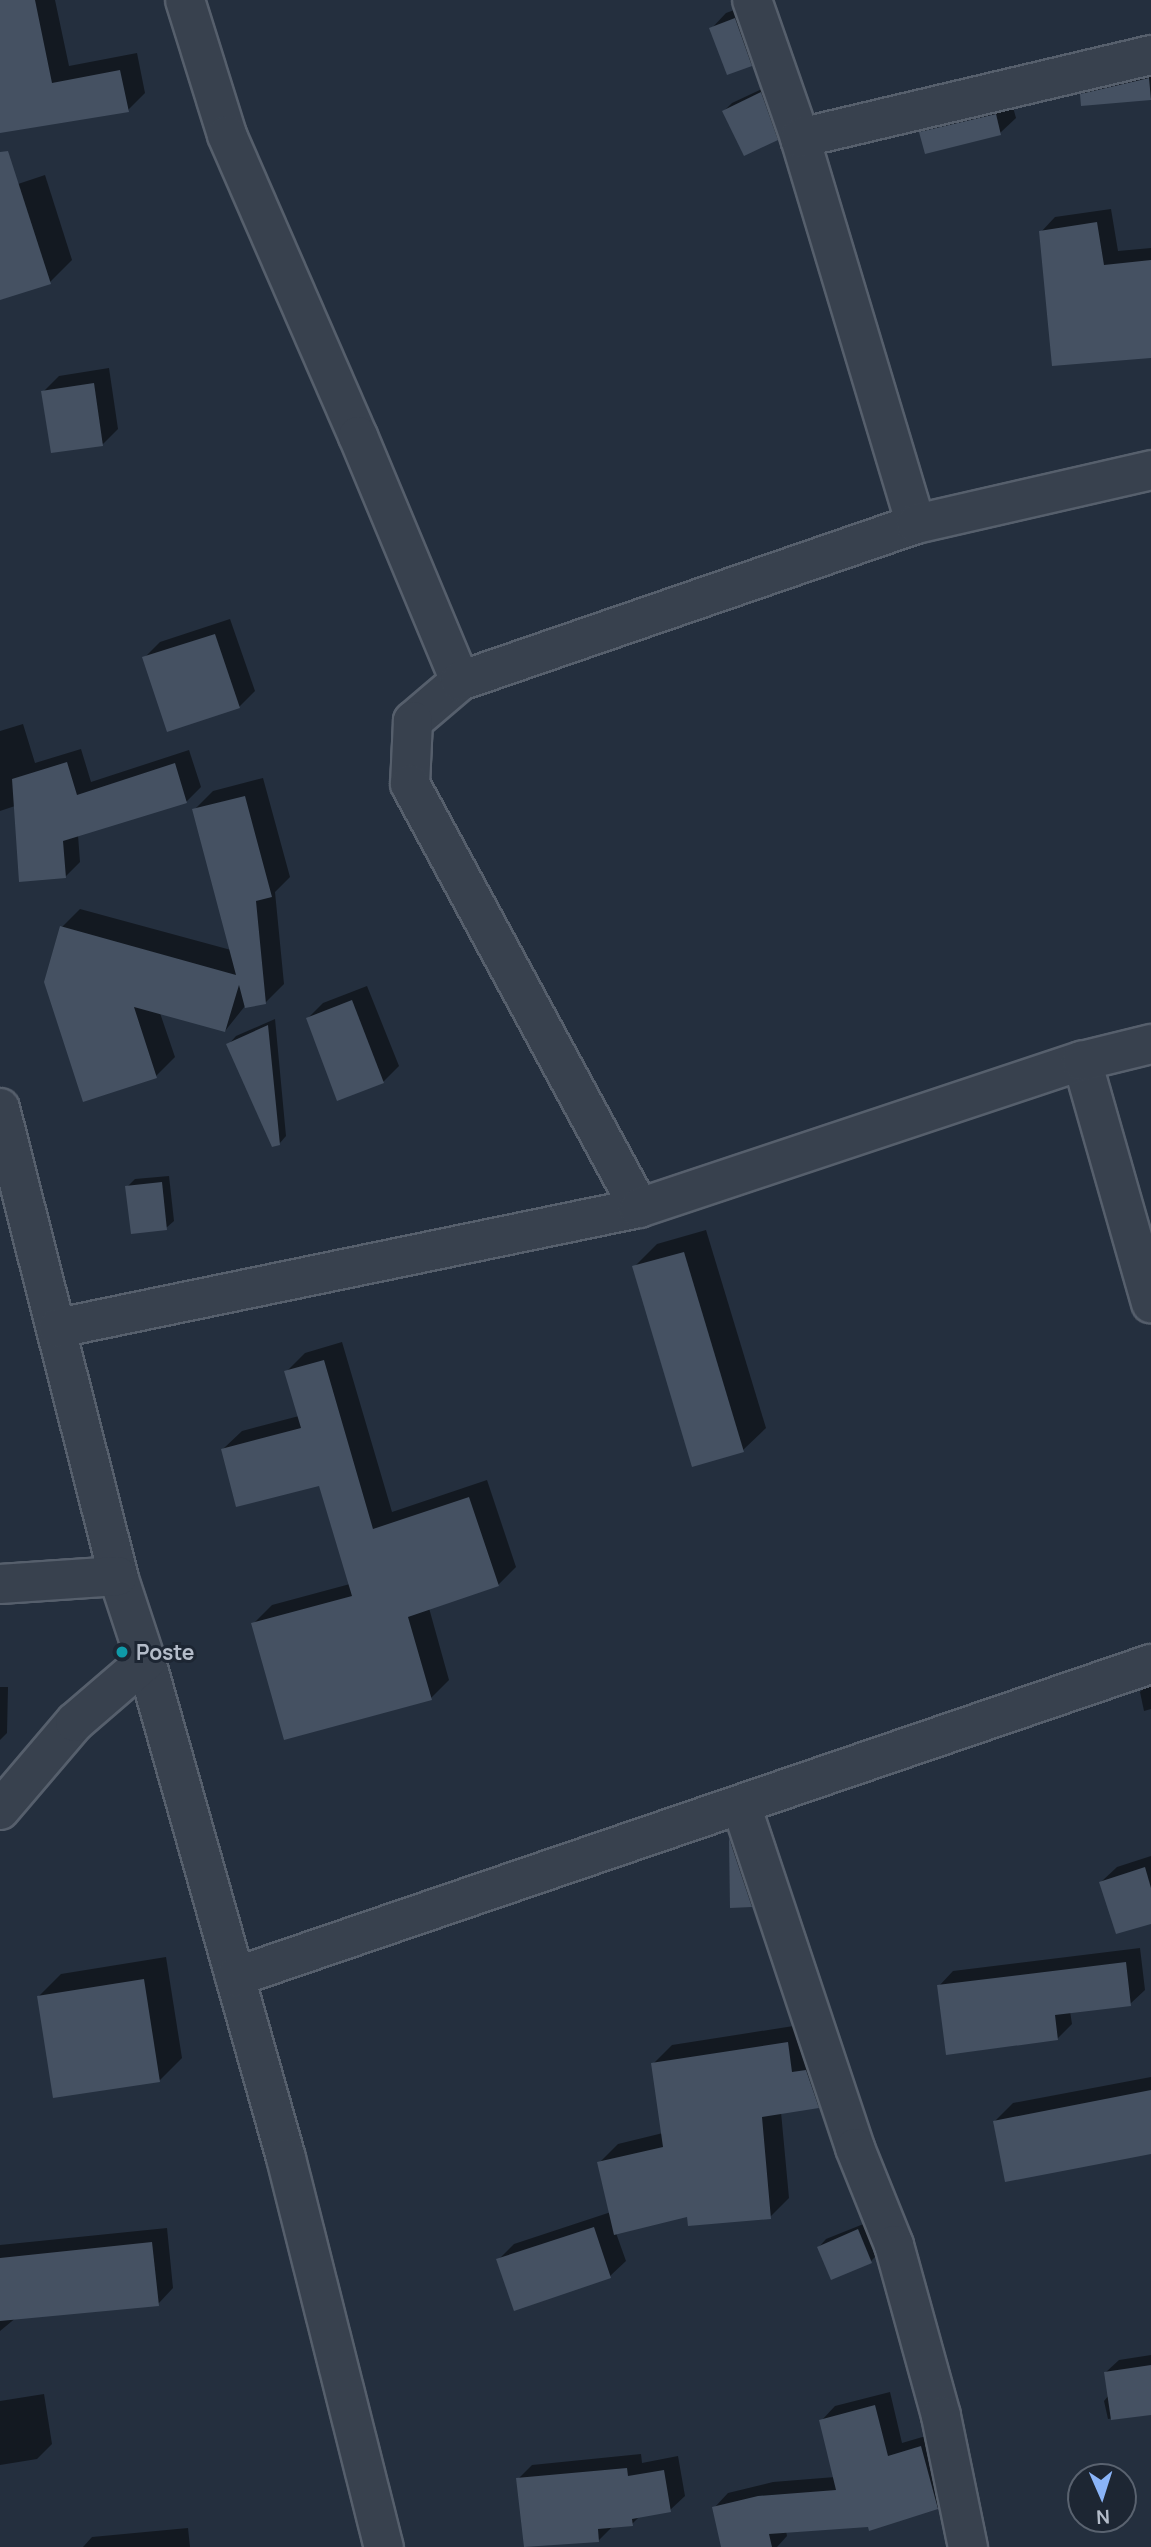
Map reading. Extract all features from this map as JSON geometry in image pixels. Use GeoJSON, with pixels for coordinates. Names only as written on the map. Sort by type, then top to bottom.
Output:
{"type":"FeatureCollection","features":[{"type":"Feature","properties":{"kind":"street"},"geometry":{"type":"LineString","coordinates":[[186,0],[227,135],[363,448],[460,681]]}},
{"type":"Feature","properties":{"kind":"street"},"geometry":{"type":"LineString","coordinates":[[752,0],[800,138],[916,524]]}},
{"type":"Feature","properties":{"kind":"street"},"geometry":{"type":"LineString","coordinates":[[800,138],[1151,55]]}},
{"type":"Feature","properties":{"kind":"street"},"geometry":{"type":"LineString","coordinates":[[639,1209],[410,785],[413,721],[460,681],[916,524],[1151,470]]}},
{"type":"Feature","properties":{"kind":"street"},"geometry":{"type":"LineString","coordinates":[[58,1328],[639,1209],[1082,1061],[1151,1044]]}},
{"type":"Feature","properties":{"kind":"street"},"geometry":{"type":"LineString","coordinates":[[1082,1061],[1151,1303]]}},
{"type":"Feature","properties":{"kind":"street"},"geometry":{"type":"LineString","coordinates":[[0,1108],[58,1328],[118,1576],[146,1661],[286,2158],[384,2547]]}},
{"type":"Feature","properties":{"kind":"street"},"geometry":{"type":"LineString","coordinates":[[0,1584],[118,1576]]}},
{"type":"Feature","properties":{"kind":"street"},"geometry":{"type":"LineString","coordinates":[[0,1810],[75,1722],[146,1661]]}},
{"type":"Feature","properties":{"kind":"street"},"geometry":{"type":"LineString","coordinates":[[235,1977],[1151,1664]]}},
{"type":"Feature","properties":{"kind":"street"},"geometry":{"type":"LineString","coordinates":[[741,1805],[855,2148],[894,2245],[941,2416],[968,2547]]}},
{"type":"Feature","properties":{"kind":"building"},"geometry":{"type":"Polygon","coordinates":[[[0,0],[35,0],[52,83],[120,70],[129,112],[0,133],[0,0]]]}},
{"type":"Feature","properties":{"kind":"building"},"geometry":{"type":"Polygon","coordinates":[[[735,18],[752,66],[727,75],[709,28],[735,18]]]}},
{"type":"Feature","properties":{"kind":"building"},"geometry":{"type":"Polygon","coordinates":[[[1149,78],[1151,100],[1081,106],[1080,94],[1149,78]]]}},
{"type":"Feature","properties":{"kind":"building"},"geometry":{"type":"Polygon","coordinates":[[[761,92],[778,140],[744,156],[722,111],[761,92]]]}},
{"type":"Feature","properties":{"kind":"building"},"geometry":{"type":"Polygon","coordinates":[[[996,114],[1001,135],[925,154],[919,132],[996,114]]]}},
{"type":"Feature","properties":{"kind":"building"},"geometry":{"type":"Polygon","coordinates":[[[8,151],[51,284],[0,300],[0,152],[8,151]]]}},
{"type":"Feature","properties":{"kind":"building"},"geometry":{"type":"Polygon","coordinates":[[[1097,222],[1104,265],[1151,260],[1151,358],[1052,366],[1039,231],[1097,222]]]}},
{"type":"Feature","properties":{"kind":"building"},"geometry":{"type":"Polygon","coordinates":[[[94,383],[103,446],[51,453],[41,391],[94,383]]]}},
{"type":"Feature","properties":{"kind":"building"},"geometry":{"type":"Polygon","coordinates":[[[215,634],[240,708],[167,732],[142,657],[215,634]]]}},
{"type":"Feature","properties":{"kind":"building"},"geometry":{"type":"Polygon","coordinates":[[[67,762],[77,795],[175,763],[187,803],[63,841],[66,878],[19,882],[12,779],[67,762]]]}},
{"type":"Feature","properties":{"kind":"building"},"geometry":{"type":"Polygon","coordinates":[[[245,796],[272,897],[256,901],[266,1004],[245,1008],[239,985],[225,1032],[134,1007],[157,1078],[83,1102],[44,982],[60,926],[236,975],[192,809],[245,796]]]}},
{"type":"Feature","properties":{"kind":"building"},"geometry":{"type":"Polygon","coordinates":[[[352,1000],[384,1083],[337,1101],[306,1018],[352,1000]]]}},
{"type":"Feature","properties":{"kind":"building"},"geometry":{"type":"Polygon","coordinates":[[[268,1025],[280,1145],[272,1147],[226,1044],[268,1025]]]}},
{"type":"Feature","properties":{"kind":"building"},"geometry":{"type":"Polygon","coordinates":[[[162,1182],[167,1230],[131,1234],[125,1186],[162,1182]]]}},
{"type":"Feature","properties":{"kind":"building"},"geometry":{"type":"Polygon","coordinates":[[[684,1252],[744,1452],[692,1467],[632,1266],[684,1252]]]}},
{"type":"Feature","properties":{"kind":"building"},"geometry":{"type":"Polygon","coordinates":[[[324,1360],[373,1529],[469,1497],[499,1586],[408,1617],[432,1700],[284,1740],[251,1623],[352,1596],[319,1486],[236,1507],[221,1449],[301,1428],[284,1371],[324,1360]]]}},
{"type":"Feature","properties":{"kind":"building"},"geometry":{"type":"Polygon","coordinates":[[[729,1838],[752,1907],[730,1908],[729,1838]]]}},
{"type":"Feature","properties":{"kind":"building"},"geometry":{"type":"Polygon","coordinates":[[[1145,1867],[1151,1888],[1151,1924],[1116,1934],[1099,1882],[1145,1867]]]}},
{"type":"Feature","properties":{"kind":"building"},"geometry":{"type":"Polygon","coordinates":[[[1126,1962],[1131,2006],[1055,2015],[1058,2040],[946,2055],[937,1985],[1126,1962]]]}},
{"type":"Feature","properties":{"kind":"building"},"geometry":{"type":"Polygon","coordinates":[[[144,1979],[160,2082],[53,2098],[37,1996],[144,1979]]]}},
{"type":"Feature","properties":{"kind":"building"},"geometry":{"type":"Polygon","coordinates":[[[788,2042],[792,2072],[806,2070],[819,2108],[762,2117],[771,2219],[688,2226],[687,2217],[614,2235],[597,2162],[663,2147],[651,2063],[788,2042]]]}},
{"type":"Feature","properties":{"kind":"building"},"geometry":{"type":"Polygon","coordinates":[[[1151,2090],[1151,2154],[1005,2182],[993,2121],[1151,2090]]]}},
{"type":"Feature","properties":{"kind":"building"},"geometry":{"type":"Polygon","coordinates":[[[594,2227],[611,2278],[514,2311],[496,2259],[594,2227]]]}},
{"type":"Feature","properties":{"kind":"building"},"geometry":{"type":"Polygon","coordinates":[[[858,2229],[872,2263],[831,2280],[817,2247],[858,2229]]]}},
{"type":"Feature","properties":{"kind":"building"},"geometry":{"type":"Polygon","coordinates":[[[152,2242],[159,2306],[0,2321],[0,2258],[152,2242]]]}},
{"type":"Feature","properties":{"kind":"building"},"geometry":{"type":"Polygon","coordinates":[[[1151,2365],[1151,2415],[1111,2420],[1104,2372],[1151,2365]]]}},
{"type":"Feature","properties":{"kind":"building"},"geometry":{"type":"Polygon","coordinates":[[[875,2405],[888,2456],[921,2446],[938,2509],[869,2531],[868,2527],[769,2534],[772,2547],[721,2547],[712,2507],[758,2496],[836,2490],[819,2420],[875,2405]]]}},
{"type":"Feature","properties":{"kind":"building"},"geometry":{"type":"Polygon","coordinates":[[[627,2468],[628,2476],[664,2470],[671,2512],[632,2519],[633,2526],[598,2529],[599,2542],[524,2547],[516,2478],[627,2468]]]}},
{"type":"Feature","properties":{"kind":"place","name":"Poste"},"geometry":{"type":"Point","coordinates":[122,1652]}}]}
